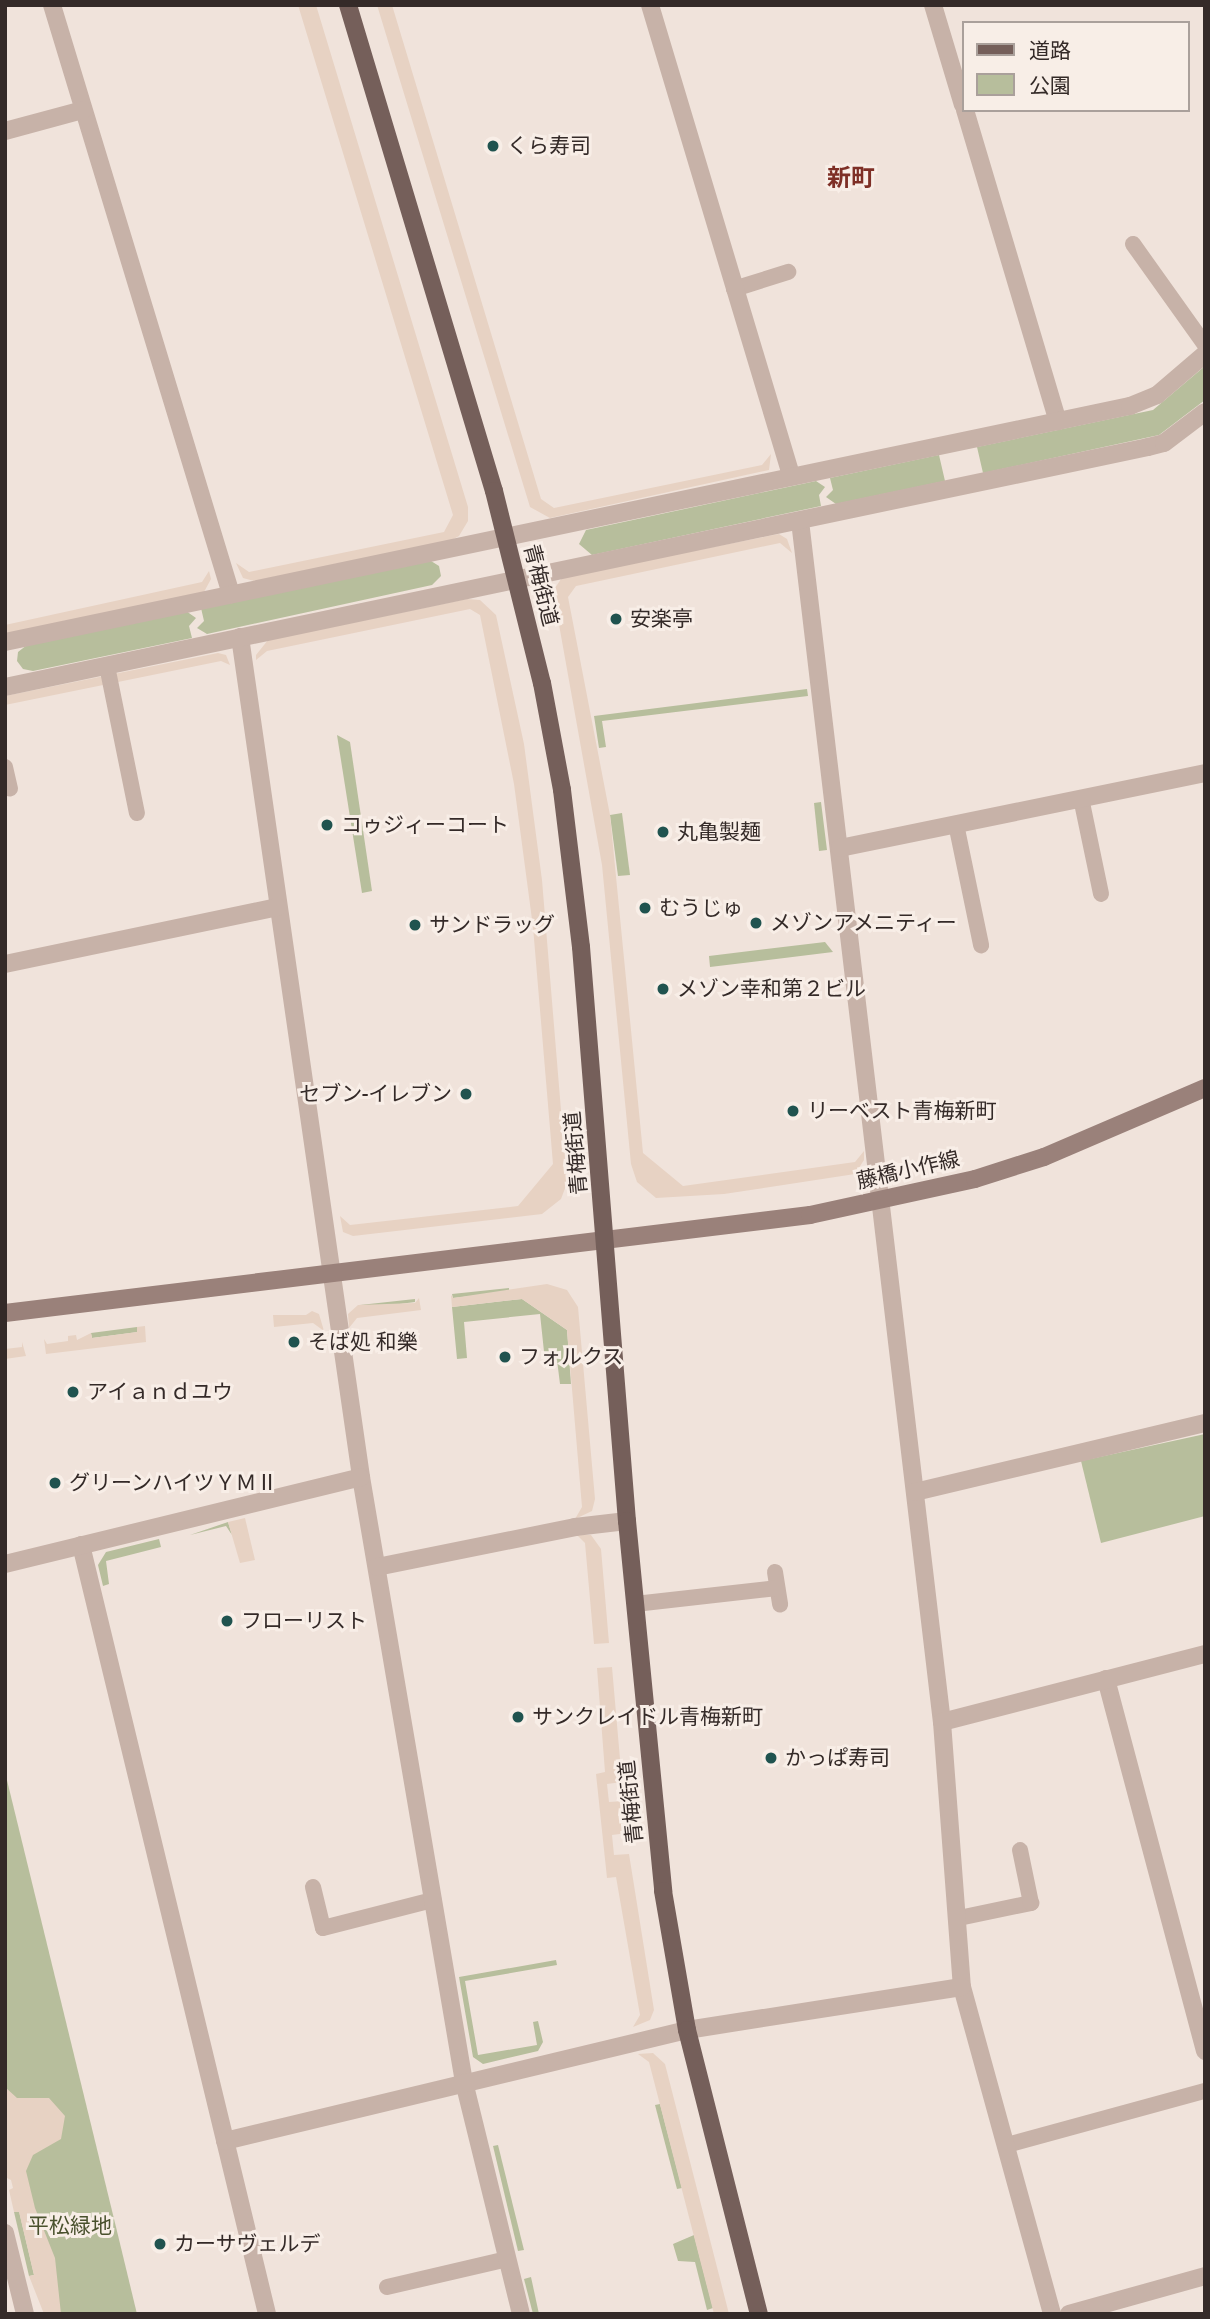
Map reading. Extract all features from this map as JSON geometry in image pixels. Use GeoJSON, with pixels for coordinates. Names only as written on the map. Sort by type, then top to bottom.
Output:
{"type":"FeatureCollection","features":[{"type":"Feature","properties":{"kind":"main road","name":"青梅街道"},"geometry":{"type":"LineString","coordinates":[[348,5],[506,538],[542,683],[573,863],[607,1241],[627,1521],[663,1891],[687,2030],[759,2314]]}},
{"type":"Feature","properties":{"kind":"main road","name":"藤橋小作線"},"geometry":{"type":"LineString","coordinates":[[5,1313],[763,1223],[882,1200],[1044,1157],[1204,1089]]}},
{"type":"Feature","properties":{"kind":"street"},"geometry":{"type":"LineString","coordinates":[[52,5],[231,594]]}},
{"type":"Feature","properties":{"kind":"street"},"geometry":{"type":"LineString","coordinates":[[650,5],[791,476]]}},
{"type":"Feature","properties":{"kind":"street"},"geometry":{"type":"LineString","coordinates":[[933,5],[962,102]]}},
{"type":"Feature","properties":{"kind":"street"},"geometry":{"type":"LineString","coordinates":[[5,131],[83,110]]}},
{"type":"Feature","properties":{"kind":"street"},"geometry":{"type":"LineString","coordinates":[[966,112],[1058,421]]}},
{"type":"Feature","properties":{"kind":"street"},"geometry":{"type":"LineString","coordinates":[[5,642],[1145,401],[1205,354]]}},
{"type":"Feature","properties":{"kind":"street"},"geometry":{"type":"LineString","coordinates":[[5,687],[1147,447],[1164,443],[1205,412]]}},
{"type":"Feature","properties":{"kind":"street"},"geometry":{"type":"LineString","coordinates":[[800,521],[942,1722],[959,1918],[962,1987],[1052,2314]]}},
{"type":"Feature","properties":{"kind":"street"},"geometry":{"type":"LineString","coordinates":[[240,638],[361,1476],[464,2082],[521,2314]]}},
{"type":"Feature","properties":{"kind":"street"},"geometry":{"type":"LineString","coordinates":[[840,848],[1205,773]]}},
{"type":"Feature","properties":{"kind":"street"},"geometry":{"type":"LineString","coordinates":[[5,964],[277,907]]}},
{"type":"Feature","properties":{"kind":"street"},"geometry":{"type":"LineString","coordinates":[[915,1492],[1205,1423]]}},
{"type":"Feature","properties":{"kind":"street"},"geometry":{"type":"LineString","coordinates":[[5,1564],[361,1476]]}},
{"type":"Feature","properties":{"kind":"street"},"geometry":{"type":"LineString","coordinates":[[377,1567],[575,1527],[627,1521]]}},
{"type":"Feature","properties":{"kind":"street"},"geometry":{"type":"LineString","coordinates":[[81,1545],[267,2314]]}},
{"type":"Feature","properties":{"kind":"street"},"geometry":{"type":"LineString","coordinates":[[942,1722],[1205,1654]]}},
{"type":"Feature","properties":{"kind":"street"},"geometry":{"type":"LineString","coordinates":[[1106,1679],[1205,2051]]}},
{"type":"Feature","properties":{"kind":"street"},"geometry":{"type":"LineString","coordinates":[[225,2141],[687,2030],[962,1987]]}},
{"type":"Feature","properties":{"kind":"street"},"geometry":{"type":"LineString","coordinates":[[5,2233],[25,2314]]}},
{"type":"Feature","properties":{"kind":"street"},"geometry":{"type":"LineString","coordinates":[[1069,2314],[1205,2276]]}},
{"type":"Feature","properties":{"kind":"lane"},"geometry":{"type":"LineString","coordinates":[[1133,244],[1205,345]]}},
{"type":"Feature","properties":{"kind":"lane"},"geometry":{"type":"LineString","coordinates":[[734,289],[788,272]]}},
{"type":"Feature","properties":{"kind":"lane"},"geometry":{"type":"LineString","coordinates":[[107,666],[136,813]]}},
{"type":"Feature","properties":{"kind":"lane"},"geometry":{"type":"LineString","coordinates":[[5,767],[10,788]]}},
{"type":"Feature","properties":{"kind":"lane"},"geometry":{"type":"LineString","coordinates":[[1081,798],[1101,894]]}},
{"type":"Feature","properties":{"kind":"lane"},"geometry":{"type":"LineString","coordinates":[[956,824],[981,945]]}},
{"type":"Feature","properties":{"kind":"lane"},"geometry":{"type":"LineString","coordinates":[[635,1604],[776,1580],[780,1605]]}},
{"type":"Feature","properties":{"kind":"lane"},"geometry":{"type":"LineString","coordinates":[[959,1918],[1031,1903],[1020,1850]]}},
{"type":"Feature","properties":{"kind":"lane"},"geometry":{"type":"LineString","coordinates":[[313,1887],[323,1928],[433,1900]]}},
{"type":"Feature","properties":{"kind":"lane"},"geometry":{"type":"LineString","coordinates":[[1007,2146],[1205,2091]]}},
{"type":"Feature","properties":{"kind":"lane"},"geometry":{"type":"LineString","coordinates":[[387,2287],[507,2259]]}},
{"type":"Feature","properties":{"kind":"green space"},"geometry":{"type":"Polygon","coordinates":[[[1205,366],[1205,400],[1159,435],[983,473],[977,447],[1153,410],[1205,366]]]}},
{"type":"Feature","properties":{"kind":"green space"},"geometry":{"type":"Polygon","coordinates":[[[939,455],[945,481],[836,504],[826,497],[833,490],[830,478],[939,455]]]}},
{"type":"Feature","properties":{"kind":"green space"},"geometry":{"type":"Polygon","coordinates":[[[816,481],[825,487],[819,495],[821,506],[592,555],[579,544],[586,530],[816,481]]]}},
{"type":"Feature","properties":{"kind":"green space"},"geometry":{"type":"Polygon","coordinates":[[[431,561],[439,566],[441,576],[432,585],[207,634],[197,628],[204,621],[201,608],[431,561]]]}},
{"type":"Feature","properties":{"kind":"green space"},"geometry":{"type":"Polygon","coordinates":[[[186,611],[196,618],[189,626],[192,638],[33,671],[23,669],[17,661],[18,652],[27,645],[186,611]]]}},
{"type":"Feature","properties":{"kind":"green space"},"geometry":{"type":"Polygon","coordinates":[[[807,689],[808,696],[602,721],[606,747],[599,748],[594,716],[807,689]]]}},
{"type":"Feature","properties":{"kind":"green space"},"geometry":{"type":"Polygon","coordinates":[[[337,735],[350,742],[372,891],[362,893],[337,735]]]}},
{"type":"Feature","properties":{"kind":"green space"},"geometry":{"type":"Polygon","coordinates":[[[821,802],[827,850],[819,851],[814,803],[821,802]]]}},
{"type":"Feature","properties":{"kind":"green space"},"geometry":{"type":"Polygon","coordinates":[[[622,813],[630,875],[618,876],[610,815],[622,813]]]}},
{"type":"Feature","properties":{"kind":"green space"},"geometry":{"type":"Polygon","coordinates":[[[825,942],[833,952],[710,967],[709,956],[825,942]]]}},
{"type":"Feature","properties":{"kind":"green space"},"geometry":{"type":"Polygon","coordinates":[[[509,1288],[509,1292],[453,1298],[452,1294],[509,1288]]]}},
{"type":"Feature","properties":{"kind":"green space"},"geometry":{"type":"Polygon","coordinates":[[[415,1299],[415,1302],[361,1309],[360,1305],[415,1299]]]}},
{"type":"Feature","properties":{"kind":"green space"},"geometry":{"type":"Polygon","coordinates":[[[522,1299],[567,1330],[571,1384],[560,1384],[557,1360],[545,1361],[540,1314],[464,1322],[467,1358],[457,1359],[452,1307],[522,1299]]]}},
{"type":"Feature","properties":{"kind":"green space"},"geometry":{"type":"Polygon","coordinates":[[[137,1327],[138,1332],[92,1338],[91,1333],[137,1327]]]}},
{"type":"Feature","properties":{"kind":"green space"},"geometry":{"type":"Polygon","coordinates":[[[1205,1434],[1205,1516],[1101,1543],[1081,1461],[1205,1434]]]}},
{"type":"Feature","properties":{"kind":"green space"},"geometry":{"type":"Polygon","coordinates":[[[228,1522],[232,1535],[226,1526],[190,1535],[228,1522]]]}},
{"type":"Feature","properties":{"kind":"green space"},"geometry":{"type":"Polygon","coordinates":[[[159,1539],[161,1547],[106,1561],[109,1584],[103,1586],[98,1565],[106,1552],[159,1539]]]}},
{"type":"Feature","properties":{"kind":"green space","name":"平松緑地"},"geometry":{"type":"Polygon","coordinates":[[[5,1772],[137,2314],[45,2314],[5,2148],[5,1772]]]}},
{"type":"Feature","properties":{"kind":"green space"},"geometry":{"type":"Polygon","coordinates":[[[556,1960],[557,1965],[465,1981],[478,2055],[537,2045],[533,2022],[538,2021],[543,2042],[538,2051],[483,2064],[473,2057],[459,1977],[556,1960]]]}},
{"type":"Feature","properties":{"kind":"green space"},"geometry":{"type":"Polygon","coordinates":[[[660,2104],[682,2188],[677,2189],[655,2105],[660,2104]]]}},
{"type":"Feature","properties":{"kind":"green space"},"geometry":{"type":"Polygon","coordinates":[[[498,2145],[524,2250],[518,2251],[493,2146],[498,2145]]]}},
{"type":"Feature","properties":{"kind":"green space"},"geometry":{"type":"Polygon","coordinates":[[[19,2211],[34,2275],[29,2276],[14,2212],[19,2211]]]}},
{"type":"Feature","properties":{"kind":"green space"},"geometry":{"type":"Polygon","coordinates":[[[694,2235],[713,2308],[707,2310],[695,2262],[678,2261],[673,2244],[694,2235]]]}},
{"type":"Feature","properties":{"kind":"green space"},"geometry":{"type":"Polygon","coordinates":[[[531,2277],[539,2314],[533,2314],[524,2279],[531,2277]]]}},
{"type":"Feature","properties":{"kind":"shaded area"},"geometry":{"type":"Polygon","coordinates":[[[298,5],[316,5],[468,507],[468,521],[459,536],[450,541],[254,581],[243,578],[236,563],[249,572],[444,532],[453,515],[298,5]]]}},
{"type":"Feature","properties":{"kind":"shaded area"},"geometry":{"type":"Polygon","coordinates":[[[377,5],[392,5],[541,499],[554,508],[762,465],[771,454],[769,470],[550,518],[530,507],[377,5]]]}},
{"type":"Feature","properties":{"kind":"shaded area"},"geometry":{"type":"Polygon","coordinates":[[[779,534],[787,539],[792,553],[780,543],[576,586],[568,597],[610,815],[643,1153],[683,1186],[855,1162],[864,1151],[864,1160],[855,1174],[724,1194],[656,1198],[637,1182],[631,1164],[602,865],[553,591],[561,579],[570,575],[779,534]]]}},
{"type":"Feature","properties":{"kind":"shaded area"},"geometry":{"type":"Polygon","coordinates":[[[209,571],[211,579],[204,592],[5,634],[5,625],[202,582],[209,571]]]}},
{"type":"Feature","properties":{"kind":"shaded area"},"geometry":{"type":"Polygon","coordinates":[[[467,599],[480,600],[496,615],[524,744],[542,880],[567,1183],[561,1199],[542,1214],[353,1236],[343,1232],[340,1216],[350,1225],[518,1206],[553,1164],[533,927],[514,784],[480,615],[470,609],[267,651],[256,660],[256,655],[268,640],[467,599]]]}},
{"type":"Feature","properties":{"kind":"shaded area"},"geometry":{"type":"Polygon","coordinates":[[[218,653],[226,655],[230,665],[221,661],[5,705],[5,696],[218,653]]]}},
{"type":"Feature","properties":{"kind":"shaded area"},"geometry":{"type":"Polygon","coordinates":[[[547,1284],[567,1290],[578,1307],[595,1499],[592,1511],[575,1519],[582,1507],[567,1330],[522,1299],[452,1307],[451,1295],[453,1298],[547,1284]]]}},
{"type":"Feature","properties":{"kind":"shaded area"},"geometry":{"type":"Polygon","coordinates":[[[419,1298],[421,1310],[357,1318],[349,1328],[348,1314],[358,1305],[415,1303],[419,1298]]]}},
{"type":"Feature","properties":{"kind":"shaded area"},"geometry":{"type":"Polygon","coordinates":[[[312,1311],[319,1314],[324,1331],[313,1323],[274,1327],[273,1315],[306,1315],[312,1311]]]}},
{"type":"Feature","properties":{"kind":"shaded area"},"geometry":{"type":"Polygon","coordinates":[[[145,1326],[146,1342],[46,1354],[44,1339],[47,1344],[68,1341],[68,1336],[76,1335],[77,1340],[91,1333],[92,1338],[137,1332],[137,1327],[145,1326]]]}},
{"type":"Feature","properties":{"kind":"shaded area"},"geometry":{"type":"Polygon","coordinates":[[[22,1342],[26,1356],[5,1359],[5,1349],[22,1347],[22,1342]]]}},
{"type":"Feature","properties":{"kind":"shaded area"},"geometry":{"type":"Polygon","coordinates":[[[245,1518],[255,1560],[240,1563],[228,1522],[245,1518]]]}},
{"type":"Feature","properties":{"kind":"shaded area"},"geometry":{"type":"Polygon","coordinates":[[[577,1535],[591,1535],[601,1549],[609,1643],[594,1644],[585,1543],[577,1535]]]}},
{"type":"Feature","properties":{"kind":"shaded area"},"geometry":{"type":"Polygon","coordinates":[[[612,1667],[622,1782],[607,1784],[609,1802],[624,1801],[627,1833],[612,1835],[614,1855],[629,1854],[654,2010],[650,2020],[633,2027],[640,2015],[616,1877],[607,1878],[596,1774],[605,1772],[597,1668],[612,1667]]]}},
{"type":"Feature","properties":{"kind":"shaded area"},"geometry":{"type":"Polygon","coordinates":[[[653,2053],[665,2064],[729,2314],[714,2314],[649,2062],[638,2054],[653,2053]]]}},
{"type":"Feature","properties":{"kind":"shaded area"},"geometry":{"type":"Polygon","coordinates":[[[5,2087],[17,2098],[49,2098],[65,2116],[61,2139],[33,2155],[26,2171],[35,2208],[55,2258],[61,2314],[44,2314],[29,2276],[34,2275],[19,2212],[14,2212],[9,2190],[13,2188],[11,2180],[5,2177],[5,2087]]]}},
{"type":"Feature","properties":{"kind":"place","name":"くら寿司"},"geometry":{"type":"Point","coordinates":[493,146]}},
{"type":"Feature","properties":{"kind":"place","name":"安楽亭"},"geometry":{"type":"Point","coordinates":[616,619]}},
{"type":"Feature","properties":{"kind":"place","name":"コゥジィーコート"},"geometry":{"type":"Point","coordinates":[327,825]}},
{"type":"Feature","properties":{"kind":"place","name":"丸亀製麺"},"geometry":{"type":"Point","coordinates":[663,832]}},
{"type":"Feature","properties":{"kind":"place","name":"むうじゅ"},"geometry":{"type":"Point","coordinates":[645,908]}},
{"type":"Feature","properties":{"kind":"place","name":"メゾンアメニティー"},"geometry":{"type":"Point","coordinates":[756,923]}},
{"type":"Feature","properties":{"kind":"place","name":"サンドラッグ"},"geometry":{"type":"Point","coordinates":[415,925]}},
{"type":"Feature","properties":{"kind":"place","name":"メゾン幸和第２ビル"},"geometry":{"type":"Point","coordinates":[663,989]}},
{"type":"Feature","properties":{"kind":"place","name":"セブン-イレブン"},"geometry":{"type":"Point","coordinates":[466,1094]}},
{"type":"Feature","properties":{"kind":"place","name":"リーベスト青梅新町"},"geometry":{"type":"Point","coordinates":[793,1111]}},
{"type":"Feature","properties":{"kind":"place","name":"そば処 和樂"},"geometry":{"type":"Point","coordinates":[294,1342]}},
{"type":"Feature","properties":{"kind":"place","name":"フォルクス"},"geometry":{"type":"Point","coordinates":[505,1357]}},
{"type":"Feature","properties":{"kind":"place","name":"アイａｎｄユウ"},"geometry":{"type":"Point","coordinates":[73,1392]}},
{"type":"Feature","properties":{"kind":"place","name":"グリーンハイツＹＭⅡ"},"geometry":{"type":"Point","coordinates":[55,1483]}},
{"type":"Feature","properties":{"kind":"place","name":"フローリスト"},"geometry":{"type":"Point","coordinates":[227,1621]}},
{"type":"Feature","properties":{"kind":"place","name":"サンクレイドル青梅新町"},"geometry":{"type":"Point","coordinates":[518,1717]}},
{"type":"Feature","properties":{"kind":"place","name":"かっぱ寿司"},"geometry":{"type":"Point","coordinates":[771,1758]}},
{"type":"Feature","properties":{"kind":"place","name":"カーサヴェルデ"},"geometry":{"type":"Point","coordinates":[160,2244]}},
{"type":"Feature","properties":{"kind":"district","name":"新町"},"geometry":{"type":"Point","coordinates":[851,178]}}]}
